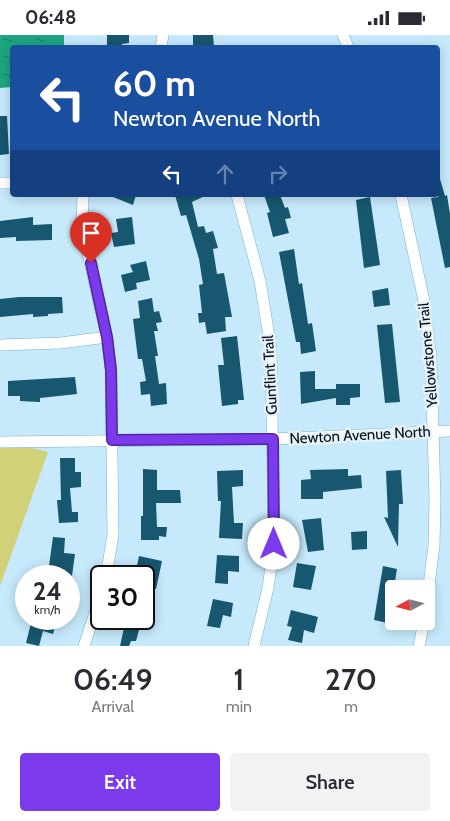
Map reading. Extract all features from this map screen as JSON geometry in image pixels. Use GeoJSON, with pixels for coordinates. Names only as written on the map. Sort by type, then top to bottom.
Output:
{"type":"FeatureCollection","features":[{"type":"Feature","properties":{"kind":"street"},"geometry":{"type":"LineString","coordinates":[[83,197],[82,227],[107,337],[111,370],[113,535],[108,565]]}},
{"type":"Feature","properties":{"kind":"street","name":"Gunflint Trail"},"geometry":{"type":"LineString","coordinates":[[237,197],[260,281],[271,348],[274,544],[268,588],[254,646]]}},
{"type":"Feature","properties":{"kind":"street","name":"Yellowstone Trail"},"geometry":{"type":"LineString","coordinates":[[401,197],[424,301],[431,358],[434,431],[434,546],[430,580]]}},
{"type":"Feature","properties":{"kind":"street"},"geometry":{"type":"LineString","coordinates":[[0,345],[61,343],[107,337]]}},
{"type":"Feature","properties":{"kind":"street","name":"Newton Avenue North"},"geometry":{"type":"LineString","coordinates":[[0,442],[273,439],[450,431]]}},
{"type":"Feature","properties":{"kind":"street"},"geometry":{"type":"LineString","coordinates":[[84,646],[90,628]]}},
{"type":"Feature","properties":{"kind":"street"},"geometry":{"type":"LineString","coordinates":[[419,646],[422,630]]}},
{"type":"Feature","properties":{"kind":"shaded area"},"geometry":{"type":"Polygon","coordinates":[[[0,440],[48,452],[0,586],[0,440]]]}},
{"type":"Feature","properties":{"kind":"water"},"geometry":{"type":"Polygon","coordinates":[[[0,35],[64,35],[64,45],[10,45],[10,87],[0,88],[0,35]]]}},
{"type":"Feature","properties":{"kind":"building"},"geometry":{"type":"Polygon","coordinates":[[[107,35],[129,35],[129,43],[107,45],[107,35]]]}},
{"type":"Feature","properties":{"kind":"building"},"geometry":{"type":"Polygon","coordinates":[[[193,35],[213,35],[214,45],[193,45],[193,35]]]}},
{"type":"Feature","properties":{"kind":"building"},"geometry":{"type":"Polygon","coordinates":[[[0,116],[7,116],[9,154],[0,155],[0,116]]]}},
{"type":"Feature","properties":{"kind":"building"},"geometry":{"type":"Polygon","coordinates":[[[440,179],[445,196],[447,195],[450,214],[450,267],[445,268],[431,198],[440,197],[440,179]]]}},
{"type":"Feature","properties":{"kind":"building"},"geometry":{"type":"Polygon","coordinates":[[[113,197],[135,197],[133,205],[113,197]]]}},
{"type":"Feature","properties":{"kind":"building"},"geometry":{"type":"Polygon","coordinates":[[[176,197],[203,197],[192,202],[198,227],[204,226],[206,233],[213,231],[218,248],[213,249],[217,274],[224,273],[232,317],[225,317],[226,331],[207,334],[205,322],[199,323],[198,313],[202,313],[199,285],[203,284],[199,259],[186,215],[181,216],[176,197]]]}},
{"type":"Feature","properties":{"kind":"building"},"geometry":{"type":"Polygon","coordinates":[[[265,197],[281,197],[285,208],[288,207],[291,218],[285,219],[289,233],[273,237],[267,213],[270,212],[265,197]]]}},
{"type":"Feature","properties":{"kind":"building"},"geometry":{"type":"Polygon","coordinates":[[[370,197],[380,265],[364,268],[356,200],[370,197]]]}},
{"type":"Feature","properties":{"kind":"building"},"geometry":{"type":"Polygon","coordinates":[[[33,217],[33,225],[52,224],[52,240],[16,241],[16,237],[0,238],[0,221],[33,217]]]}},
{"type":"Feature","properties":{"kind":"building"},"geometry":{"type":"Polygon","coordinates":[[[132,217],[135,244],[114,247],[111,233],[118,232],[116,219],[132,217]]]}},
{"type":"Feature","properties":{"kind":"building"},"geometry":{"type":"Polygon","coordinates":[[[294,249],[299,284],[302,283],[308,324],[312,323],[316,351],[301,354],[300,342],[296,342],[279,252],[294,249]]]}},
{"type":"Feature","properties":{"kind":"building"},"geometry":{"type":"Polygon","coordinates":[[[146,261],[150,280],[136,283],[137,289],[125,292],[121,275],[133,272],[130,265],[146,261]]]}},
{"type":"Feature","properties":{"kind":"building"},"geometry":{"type":"Polygon","coordinates":[[[388,288],[390,305],[374,307],[372,291],[388,288]]]}},
{"type":"Feature","properties":{"kind":"building"},"geometry":{"type":"Polygon","coordinates":[[[62,297],[63,313],[33,317],[33,314],[0,317],[0,299],[62,297]]]}},
{"type":"Feature","properties":{"kind":"building"},"geometry":{"type":"Polygon","coordinates":[[[152,298],[154,312],[159,311],[162,322],[156,323],[158,331],[154,331],[158,356],[155,356],[159,384],[166,383],[167,404],[151,406],[150,394],[141,395],[140,382],[146,381],[142,359],[138,359],[133,319],[140,318],[138,301],[152,298]]]}},
{"type":"Feature","properties":{"kind":"building"},"geometry":{"type":"Polygon","coordinates":[[[392,324],[400,402],[385,403],[377,325],[392,324]]]}},
{"type":"Feature","properties":{"kind":"building"},"geometry":{"type":"Polygon","coordinates":[[[237,336],[244,400],[238,400],[238,404],[222,406],[218,365],[224,365],[221,338],[237,336]]]}},
{"type":"Feature","properties":{"kind":"building"},"geometry":{"type":"Polygon","coordinates":[[[315,371],[315,389],[336,389],[336,384],[360,384],[360,397],[350,398],[350,405],[336,405],[336,398],[301,404],[300,372],[315,371]]]}},
{"type":"Feature","properties":{"kind":"building"},"geometry":{"type":"Polygon","coordinates":[[[75,377],[77,394],[40,398],[40,402],[20,401],[20,396],[8,396],[8,381],[75,377]]]}},
{"type":"Feature","properties":{"kind":"building"},"geometry":{"type":"Polygon","coordinates":[[[60,458],[75,458],[75,472],[81,472],[81,487],[70,488],[72,512],[78,512],[78,522],[59,523],[57,500],[61,500],[60,458]]]}},
{"type":"Feature","properties":{"kind":"building"},"geometry":{"type":"Polygon","coordinates":[[[143,469],[157,470],[157,490],[180,490],[181,503],[156,503],[157,527],[167,527],[166,537],[159,536],[159,540],[141,540],[143,469]]]}},
{"type":"Feature","properties":{"kind":"building"},"geometry":{"type":"Polygon","coordinates":[[[348,469],[348,476],[361,475],[362,488],[323,492],[323,499],[301,499],[301,480],[311,479],[310,470],[348,469]]]}},
{"type":"Feature","properties":{"kind":"building"},"geometry":{"type":"Polygon","coordinates":[[[243,470],[243,486],[232,487],[234,523],[243,523],[242,539],[219,538],[221,501],[218,501],[217,471],[243,470]]]}},
{"type":"Feature","properties":{"kind":"building"},"geometry":{"type":"Polygon","coordinates":[[[401,470],[403,504],[399,504],[398,547],[384,517],[388,518],[386,471],[401,470]]]}},
{"type":"Feature","properties":{"kind":"building"},"geometry":{"type":"Polygon","coordinates":[[[321,518],[324,550],[308,552],[302,520],[321,518]]]}},
{"type":"Feature","properties":{"kind":"building"},"geometry":{"type":"Polygon","coordinates":[[[367,531],[367,549],[352,550],[351,532],[367,531]]]}},
{"type":"Feature","properties":{"kind":"building"},"geometry":{"type":"Polygon","coordinates":[[[53,537],[65,538],[64,553],[75,554],[74,565],[49,565],[53,537]]]}},
{"type":"Feature","properties":{"kind":"building"},"geometry":{"type":"Polygon","coordinates":[[[217,555],[239,556],[239,572],[228,571],[228,584],[215,583],[217,555]]]}},
{"type":"Feature","properties":{"kind":"building"},"geometry":{"type":"Polygon","coordinates":[[[139,556],[162,561],[156,589],[155,565],[137,565],[139,556]]]}},
{"type":"Feature","properties":{"kind":"building"},"geometry":{"type":"Polygon","coordinates":[[[297,563],[316,566],[311,590],[293,587],[297,563]]]}},
{"type":"Feature","properties":{"kind":"building"},"geometry":{"type":"Polygon","coordinates":[[[383,566],[397,569],[395,580],[385,580],[385,622],[374,620],[383,566]]]}},
{"type":"Feature","properties":{"kind":"building"},"geometry":{"type":"Polygon","coordinates":[[[213,599],[233,603],[231,617],[223,615],[220,628],[207,626],[213,599]]]}},
{"type":"Feature","properties":{"kind":"building"},"geometry":{"type":"Polygon","coordinates":[[[291,610],[318,617],[314,633],[304,630],[302,643],[288,640],[292,627],[287,626],[291,610]]]}},
{"type":"Feature","properties":{"kind":"building"},"geometry":{"type":"Polygon","coordinates":[[[29,630],[54,630],[53,634],[43,631],[39,646],[26,643],[29,630]]]}},
{"type":"Feature","properties":{"kind":"building"},"geometry":{"type":"Polygon","coordinates":[[[124,630],[139,630],[136,641],[131,641],[129,646],[120,646],[124,630]]]}},
{"type":"Feature","properties":{"kind":"route"},"geometry":{"type":"LineString","coordinates":[[91,263],[107,337],[111,370],[112,440],[273,439],[274,544]]}}]}
